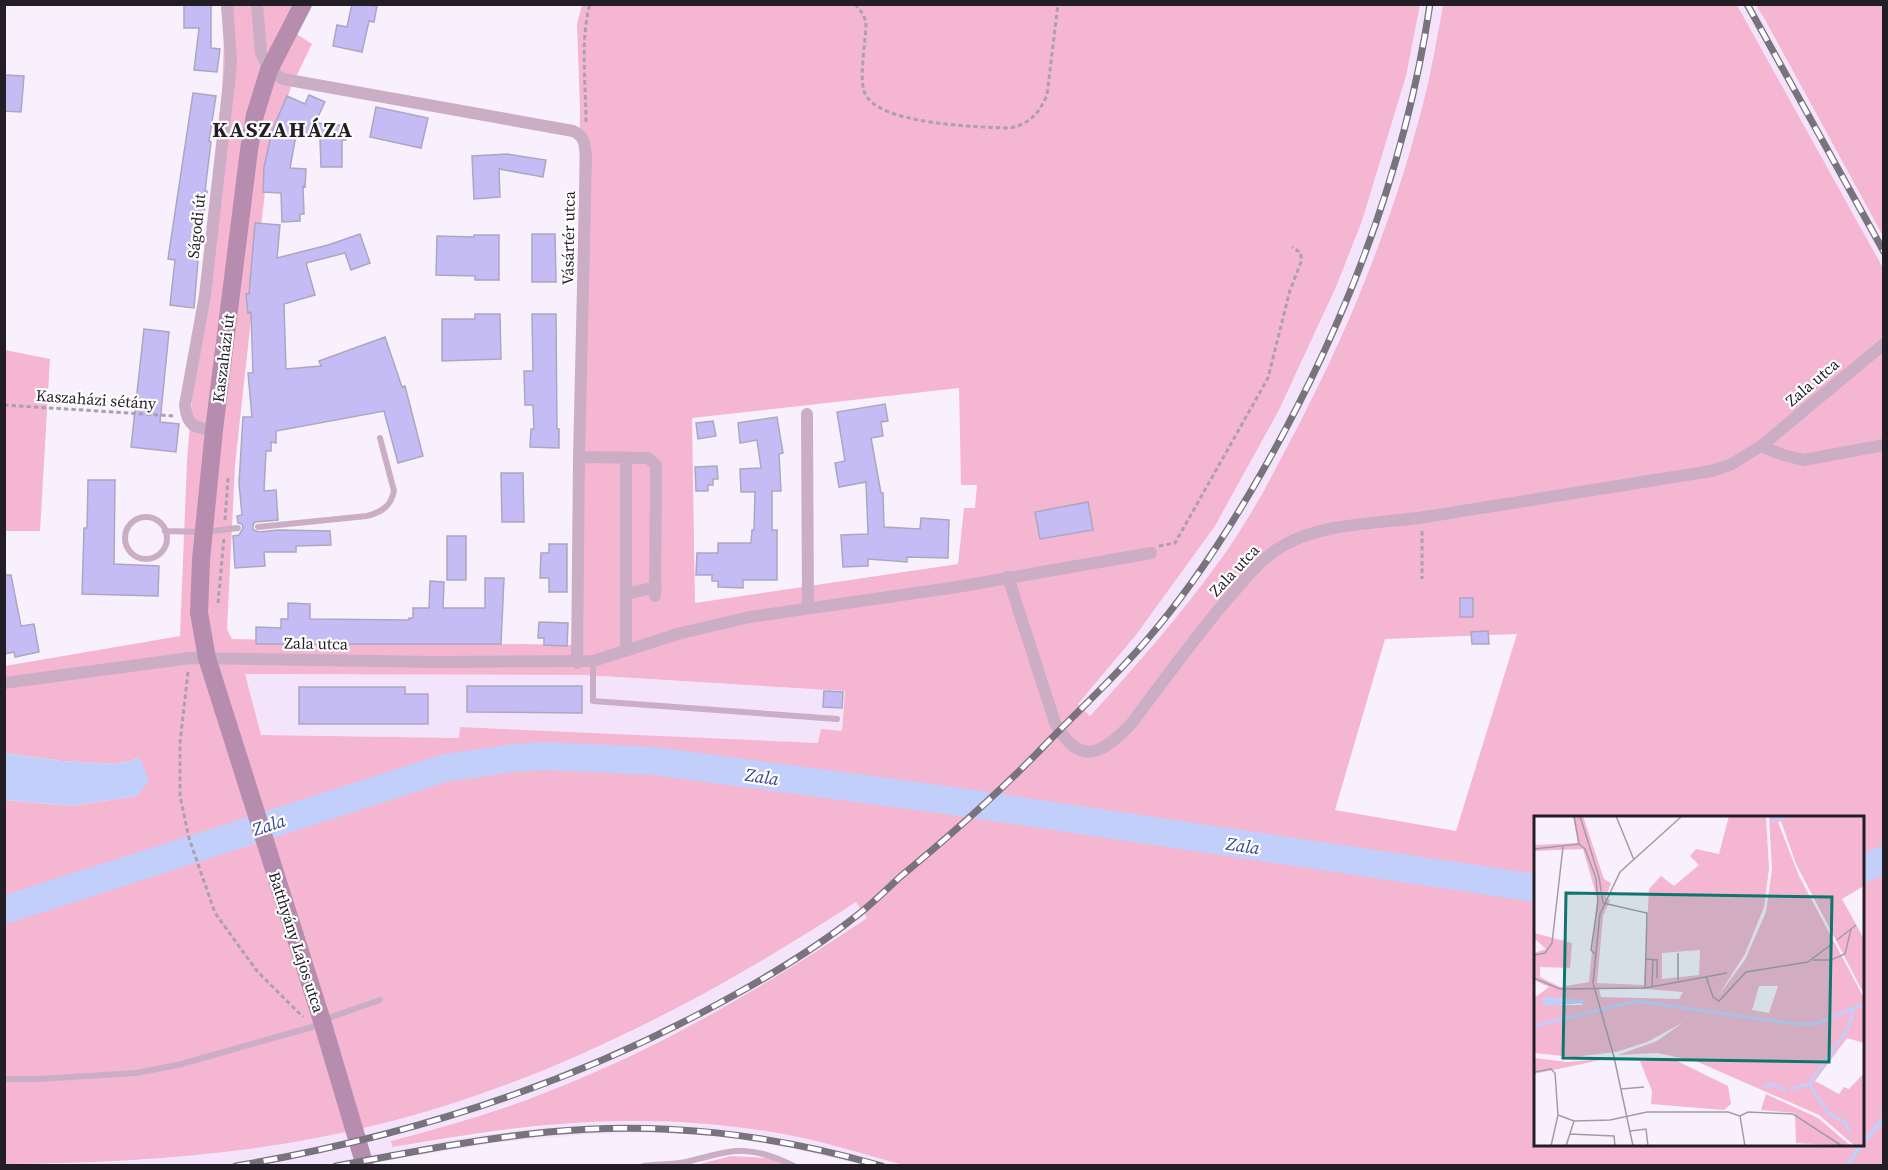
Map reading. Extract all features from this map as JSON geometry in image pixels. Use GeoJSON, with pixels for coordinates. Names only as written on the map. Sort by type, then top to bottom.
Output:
{"type":"FeatureCollection","features":[{"type":"Feature","properties":{"kind":"street","name":"Ságodi út"},"geometry":{"type":"LineString","coordinates":[[186,417],[185,405],[205,295],[229,83],[231,61],[227,4]]}},
{"type":"Feature","properties":{"kind":"street"},"geometry":{"type":"LineString","coordinates":[[257,4],[261,53],[269,70],[283,79],[573,131],[584,140]]}},
{"type":"Feature","properties":{"kind":"street","name":"Kaszaházi út"},"geometry":{"type":"LineString","coordinates":[[226,719],[198,658],[204,532],[214,430],[255,115],[269,70],[303,4]]}},
{"type":"Feature","properties":{"kind":"street","name":"Vásártér utca"},"geometry":{"type":"LineString","coordinates":[[577,663],[586,168],[584,140]]}},
{"type":"Feature","properties":{"kind":"street","name":"Zala utca"},"geometry":{"type":"LineString","coordinates":[[1008,577],[1055,723],[1068,743],[1075,748],[1089,752],[1103,749],[1131,724],[1213,616],[1253,569],[1278,549],[1305,535],[1330,529],[1422,518],[1711,471],[1730,465],[1746,458],[1884,344]]}},
{"type":"Feature","properties":{"kind":"street"},"geometry":{"type":"LineString","coordinates":[[807,414],[808,608]]}},
{"type":"Feature","properties":{"kind":"street"},"geometry":{"type":"LineString","coordinates":[[186,417],[195,426],[214,430]]}},
{"type":"Feature","properties":{"kind":"street"},"geometry":{"type":"LineString","coordinates":[[1761,446],[1804,460],[1884,445]]}},
{"type":"Feature","properties":{"kind":"street"},"geometry":{"type":"LineString","coordinates":[[579,457],[648,458],[656,465],[656,591],[626,594]]}},
{"type":"Feature","properties":{"kind":"street"},"geometry":{"type":"LineString","coordinates":[[626,651],[627,458]]}},
{"type":"Feature","properties":{"kind":"street","name":"Zala utca"},"geometry":{"type":"LineString","coordinates":[[4,683],[198,658],[593,662],[681,633],[750,617],[957,587],[1151,553]]}},
{"type":"Feature","properties":{"kind":"street","name":"Batthyány Lajos utca"},"geometry":{"type":"LineString","coordinates":[[226,719],[312,989],[317,1024],[365,1166]]}},
{"type":"Feature","properties":{"kind":"lane"},"geometry":{"type":"LineString","coordinates":[[258,527],[380,513],[393,498],[394,491],[380,438]]}},
{"type":"Feature","properties":{"kind":"lane"},"geometry":{"type":"LineString","coordinates":[[144,517],[157,520],[165,531],[166,544],[157,555],[137,557],[127,547],[125,534],[137,519],[144,517]]}},
{"type":"Feature","properties":{"kind":"lane"},"geometry":{"type":"LineString","coordinates":[[165,531],[204,532],[238,528]]}},
{"type":"Feature","properties":{"kind":"lane"},"geometry":{"type":"LineString","coordinates":[[593,662],[593,701],[837,719]]}},
{"type":"Feature","properties":{"kind":"lane"},"geometry":{"type":"LineString","coordinates":[[4,1079],[136,1073],[178,1065],[317,1024],[380,1000]]}},
{"type":"Feature","properties":{"kind":"lane"},"geometry":{"type":"LineString","coordinates":[[643,1166],[683,1162],[733,1150],[771,1155],[794,1166]]}},
{"type":"Feature","properties":{"kind":"path"},"geometry":{"type":"LineString","coordinates":[[584,140],[586,127],[585,44],[590,4]]}},
{"type":"Feature","properties":{"kind":"path"},"geometry":{"type":"LineString","coordinates":[[855,4],[866,22],[864,90],[872,104],[887,112],[913,120],[1010,128],[1022,126],[1032,118],[1041,109],[1047,95],[1058,4]]}},
{"type":"Feature","properties":{"kind":"path"},"geometry":{"type":"LineString","coordinates":[[1151,553],[1162,544],[1175,543],[1268,378],[1290,290],[1301,262],[1301,253],[1292,247]]}},
{"type":"Feature","properties":{"kind":"path","name":"Kaszaházi sétány"},"geometry":{"type":"LineString","coordinates":[[4,405],[186,417]]}},
{"type":"Feature","properties":{"kind":"path"},"geometry":{"type":"LineString","coordinates":[[217,610],[228,475]]}},
{"type":"Feature","properties":{"kind":"path"},"geometry":{"type":"LineString","coordinates":[[1422,518],[1422,579]]}},
{"type":"Feature","properties":{"kind":"path"},"geometry":{"type":"LineString","coordinates":[[198,658],[180,742],[180,796],[190,842],[215,913],[257,971],[317,1024]]}},
{"type":"Feature","properties":{"kind":"shaded area"},"geometry":{"type":"Polygon","coordinates":[[[221,5],[292,5],[284,26],[312,44],[291,87],[268,164],[235,465],[227,629],[232,639],[574,645],[580,109],[577,24],[582,5],[1420,5],[1406,76],[1362,221],[1336,287],[1279,410],[1215,526],[1136,635],[1078,704],[1090,716],[1172,622],[1229,547],[1269,481],[1315,392],[1367,276],[1396,197],[1424,101],[1443,5],[1737,5],[1883,268],[1883,1165],[907,1166],[778,1133],[697,1123],[642,1121],[539,1126],[392,1147],[391,1141],[470,1119],[547,1092],[672,1036],[790,968],[867,918],[856,902],[744,971],[627,1033],[506,1085],[444,1106],[334,1135],[241,1150],[99,1162],[5,1164],[5,800],[70,806],[137,796],[140,758],[117,764],[62,761],[5,753],[5,666],[180,636],[187,461],[222,92],[224,38],[221,5]],[[959,388],[692,418],[695,603],[958,564],[964,508],[975,508],[977,485],[961,485],[959,388]],[[1517,634],[1385,639],[1335,810],[1456,831],[1517,634]],[[245,674],[261,735],[459,738],[460,727],[818,743],[821,729],[842,731],[845,691],[584,675],[245,674]]]}},
{"type":"Feature","properties":{"kind":"shaded area"},"geometry":{"type":"Polygon","coordinates":[[[1420,5],[1443,5],[1421,115],[1378,250],[1318,388],[1283,456],[1219,562],[1183,610],[1090,716],[1078,704],[1136,635],[1215,526],[1279,410],[1310,344],[1362,221],[1406,76],[1420,5]]]}},
{"type":"Feature","properties":{"kind":"shaded area"},"geometry":{"type":"Polygon","coordinates":[[[1737,5],[1756,5],[1883,236],[1883,268],[1737,5]]]}},
{"type":"Feature","properties":{"kind":"shaded area"},"geometry":{"type":"Polygon","coordinates":[[[1756,5],[1883,5],[1883,236],[1765,20],[1756,5]]]}},
{"type":"Feature","properties":{"kind":"shaded area"},"geometry":{"type":"Polygon","coordinates":[[[5,350],[50,359],[40,531],[5,531],[5,350]]]}},
{"type":"Feature","properties":{"kind":"shaded area"},"geometry":{"type":"Polygon","coordinates":[[[245,674],[584,675],[845,691],[842,731],[819,743],[461,727],[460,738],[261,735],[245,674]]]}},
{"type":"Feature","properties":{"kind":"shaded area"},"geometry":{"type":"Polygon","coordinates":[[[856,902],[867,918],[738,1001],[664,1040],[546,1093],[446,1126],[391,1141],[393,1147],[561,1124],[623,1121],[678,1123],[730,1126],[779,1133],[907,1165],[862,1165],[778,1145],[717,1135],[641,1133],[501,1142],[360,1165],[5,1166],[131,1161],[235,1151],[380,1124],[468,1097],[598,1048],[656,1020],[796,941],[856,902]]]}},
{"type":"Feature","properties":{"kind":"shaded area"},"geometry":{"type":"Polygon","coordinates":[[[731,1156],[770,1158],[787,1166],[692,1166],[731,1156]]]}},
{"type":"Feature","properties":{"kind":"water"},"geometry":{"type":"Polygon","coordinates":[[[5,753],[62,761],[117,764],[140,758],[149,781],[137,796],[70,806],[5,800],[5,753]]]}},
{"type":"Feature","properties":{"kind":"building"},"geometry":{"type":"Polygon","coordinates":[[[184,4],[211,4],[211,48],[220,49],[217,72],[194,70],[199,28],[184,28],[184,4]]]}},
{"type":"Feature","properties":{"kind":"building"},"geometry":{"type":"Polygon","coordinates":[[[352,4],[377,6],[374,22],[369,21],[362,52],[333,46],[337,25],[347,27],[352,4]]]}},
{"type":"Feature","properties":{"kind":"building"},"geometry":{"type":"Polygon","coordinates":[[[4,75],[24,76],[21,112],[4,111],[4,75]]]}},
{"type":"Feature","properties":{"kind":"building"},"geometry":{"type":"Polygon","coordinates":[[[193,93],[216,96],[209,141],[211,142],[205,191],[207,191],[204,213],[202,213],[194,308],[170,305],[175,260],[168,259],[193,93]]]}},
{"type":"Feature","properties":{"kind":"building"},"geometry":{"type":"Polygon","coordinates":[[[309,95],[325,102],[315,123],[348,126],[346,140],[342,140],[342,167],[321,167],[320,138],[296,135],[290,168],[306,169],[305,187],[303,186],[304,214],[300,214],[300,221],[282,222],[281,193],[263,192],[264,167],[272,131],[287,96],[305,104],[309,95]]]}},
{"type":"Feature","properties":{"kind":"building"},"geometry":{"type":"Polygon","coordinates":[[[376,107],[428,118],[421,148],[370,137],[376,107]]]}},
{"type":"Feature","properties":{"kind":"building"},"geometry":{"type":"Polygon","coordinates":[[[507,154],[546,160],[543,177],[499,169],[500,197],[474,199],[472,156],[507,154]]]}},
{"type":"Feature","properties":{"kind":"building"},"geometry":{"type":"Polygon","coordinates":[[[255,223],[280,225],[277,258],[360,234],[370,263],[351,270],[345,253],[306,263],[315,295],[284,304],[286,369],[321,366],[319,361],[385,337],[402,387],[405,386],[423,456],[398,463],[384,411],[276,431],[276,443],[271,442],[271,451],[266,451],[264,491],[276,490],[278,520],[255,522],[253,530],[259,532],[330,531],[331,545],[296,546],[296,552],[264,552],[265,566],[235,568],[233,536],[239,535],[243,528],[242,524],[238,523],[237,516],[242,515],[239,483],[243,417],[252,417],[248,373],[253,373],[251,312],[248,313],[246,294],[249,294],[255,223]]]}},
{"type":"Feature","properties":{"kind":"building"},"geometry":{"type":"Polygon","coordinates":[[[532,234],[555,234],[556,282],[532,282],[532,234]]]}},
{"type":"Feature","properties":{"kind":"building"},"geometry":{"type":"Polygon","coordinates":[[[474,235],[499,235],[499,280],[475,280],[475,276],[436,275],[437,236],[474,237],[474,235]]]}},
{"type":"Feature","properties":{"kind":"building"},"geometry":{"type":"Polygon","coordinates":[[[475,314],[500,314],[501,359],[442,361],[442,319],[475,319],[475,314]]]}},
{"type":"Feature","properties":{"kind":"building"},"geometry":{"type":"Polygon","coordinates":[[[532,314],[556,314],[559,448],[530,447],[531,429],[534,429],[533,405],[525,405],[524,371],[533,371],[532,314]]]}},
{"type":"Feature","properties":{"kind":"building"},"geometry":{"type":"Polygon","coordinates":[[[144,329],[169,332],[160,422],[179,424],[176,452],[131,447],[144,329]]]}},
{"type":"Feature","properties":{"kind":"building"},"geometry":{"type":"Polygon","coordinates":[[[885,404],[888,421],[881,422],[883,436],[871,438],[881,493],[883,493],[884,527],[920,529],[921,518],[949,520],[948,558],[907,557],[907,562],[868,559],[868,566],[843,567],[841,535],[868,534],[866,482],[839,487],[835,463],[845,461],[837,412],[885,404]]]}},
{"type":"Feature","properties":{"kind":"building"},"geometry":{"type":"Polygon","coordinates":[[[777,417],[783,453],[779,454],[781,491],[772,491],[772,530],[777,530],[777,580],[743,580],[743,588],[718,587],[718,581],[712,581],[712,575],[696,575],[697,553],[718,553],[718,543],[751,543],[752,530],[754,530],[755,492],[741,492],[740,469],[761,468],[757,440],[740,443],[738,423],[777,417]]]}},
{"type":"Feature","properties":{"kind":"building"},"geometry":{"type":"Polygon","coordinates":[[[713,421],[716,436],[698,439],[696,423],[713,421]]]}},
{"type":"Feature","properties":{"kind":"building"},"geometry":{"type":"Polygon","coordinates":[[[717,466],[718,479],[713,479],[713,485],[708,485],[708,491],[696,491],[695,467],[717,466]]]}},
{"type":"Feature","properties":{"kind":"building"},"geometry":{"type":"Polygon","coordinates":[[[501,473],[523,473],[524,522],[502,522],[501,473]]]}},
{"type":"Feature","properties":{"kind":"building"},"geometry":{"type":"Polygon","coordinates":[[[88,480],[115,480],[114,564],[159,566],[158,596],[82,594],[88,480]]]}},
{"type":"Feature","properties":{"kind":"building"},"geometry":{"type":"Polygon","coordinates":[[[1088,502],[1093,530],[1040,539],[1035,512],[1088,502]]]}},
{"type":"Feature","properties":{"kind":"building"},"geometry":{"type":"Polygon","coordinates":[[[447,536],[466,536],[466,580],[447,580],[447,536]]]}},
{"type":"Feature","properties":{"kind":"building"},"geometry":{"type":"Polygon","coordinates":[[[549,544],[567,544],[567,592],[549,592],[549,578],[540,578],[541,553],[549,553],[549,544]]]}},
{"type":"Feature","properties":{"kind":"building"},"geometry":{"type":"Polygon","coordinates":[[[4,575],[11,575],[21,626],[34,624],[39,652],[15,657],[14,652],[4,654],[4,575]]]}},
{"type":"Feature","properties":{"kind":"building"},"geometry":{"type":"Polygon","coordinates":[[[485,578],[504,578],[501,644],[256,644],[256,627],[281,628],[281,619],[288,619],[288,603],[310,604],[310,619],[409,620],[413,618],[413,608],[429,608],[430,581],[444,582],[443,608],[485,608],[485,578]]]}},
{"type":"Feature","properties":{"kind":"building"},"geometry":{"type":"Polygon","coordinates":[[[1460,598],[1473,598],[1473,617],[1460,617],[1460,598]]]}},
{"type":"Feature","properties":{"kind":"building"},"geometry":{"type":"Polygon","coordinates":[[[539,622],[568,623],[567,646],[544,645],[544,638],[538,638],[539,622]]]}},
{"type":"Feature","properties":{"kind":"building"},"geometry":{"type":"Polygon","coordinates":[[[1488,631],[1489,644],[1472,644],[1471,632],[1488,631]]]}},
{"type":"Feature","properties":{"kind":"building"},"geometry":{"type":"Polygon","coordinates":[[[467,686],[582,686],[582,713],[467,712],[467,686]]]}},
{"type":"Feature","properties":{"kind":"building"},"geometry":{"type":"Polygon","coordinates":[[[299,687],[405,687],[405,694],[428,694],[428,724],[299,724],[299,687]]]}},
{"type":"Feature","properties":{"kind":"building"},"geometry":{"type":"Polygon","coordinates":[[[824,691],[843,692],[842,708],[823,707],[824,691]]]}},
{"type":"Feature","properties":{"kind":"waterway","name":"Zala"},"geometry":{"type":"LineString","coordinates":[[4,910],[445,768],[545,756],[654,761],[946,800],[1534,888]]}},
{"type":"Feature","properties":{"kind":"waterway","name":"Zala"},"geometry":{"type":"LineString","coordinates":[[1864,868],[1884,860]]}},
{"type":"Feature","properties":{"kind":"waterway"},"geometry":{"type":"LineString","coordinates":[[1864,1142],[1884,1118]]}},
{"type":"Feature","properties":{"kind":"waterway"},"geometry":{"type":"LineString","coordinates":[[1847,1166],[1861,1146]]}},
{"type":"Feature","properties":{"kind":"railway"},"geometry":{"type":"LineString","coordinates":[[236,1166],[297,1155],[416,1126],[533,1088],[646,1041],[742,991],[823,941],[870,904],[1011,780],[1145,642],[1210,556],[1266,465],[1322,356],[1369,242],[1406,124],[1430,4]]}},
{"type":"Feature","properties":{"kind":"railway"},"geometry":{"type":"LineString","coordinates":[[1747,4],[1884,252]]}},
{"type":"Feature","properties":{"kind":"railway"},"geometry":{"type":"LineString","coordinates":[[336,1166],[521,1135],[633,1128],[675,1129],[758,1138],[882,1166]]}},
{"type":"Feature","properties":{"kind":"district","name":"KASZAHÁZA"},"geometry":{"type":"Point","coordinates":[283,129]}}]}
